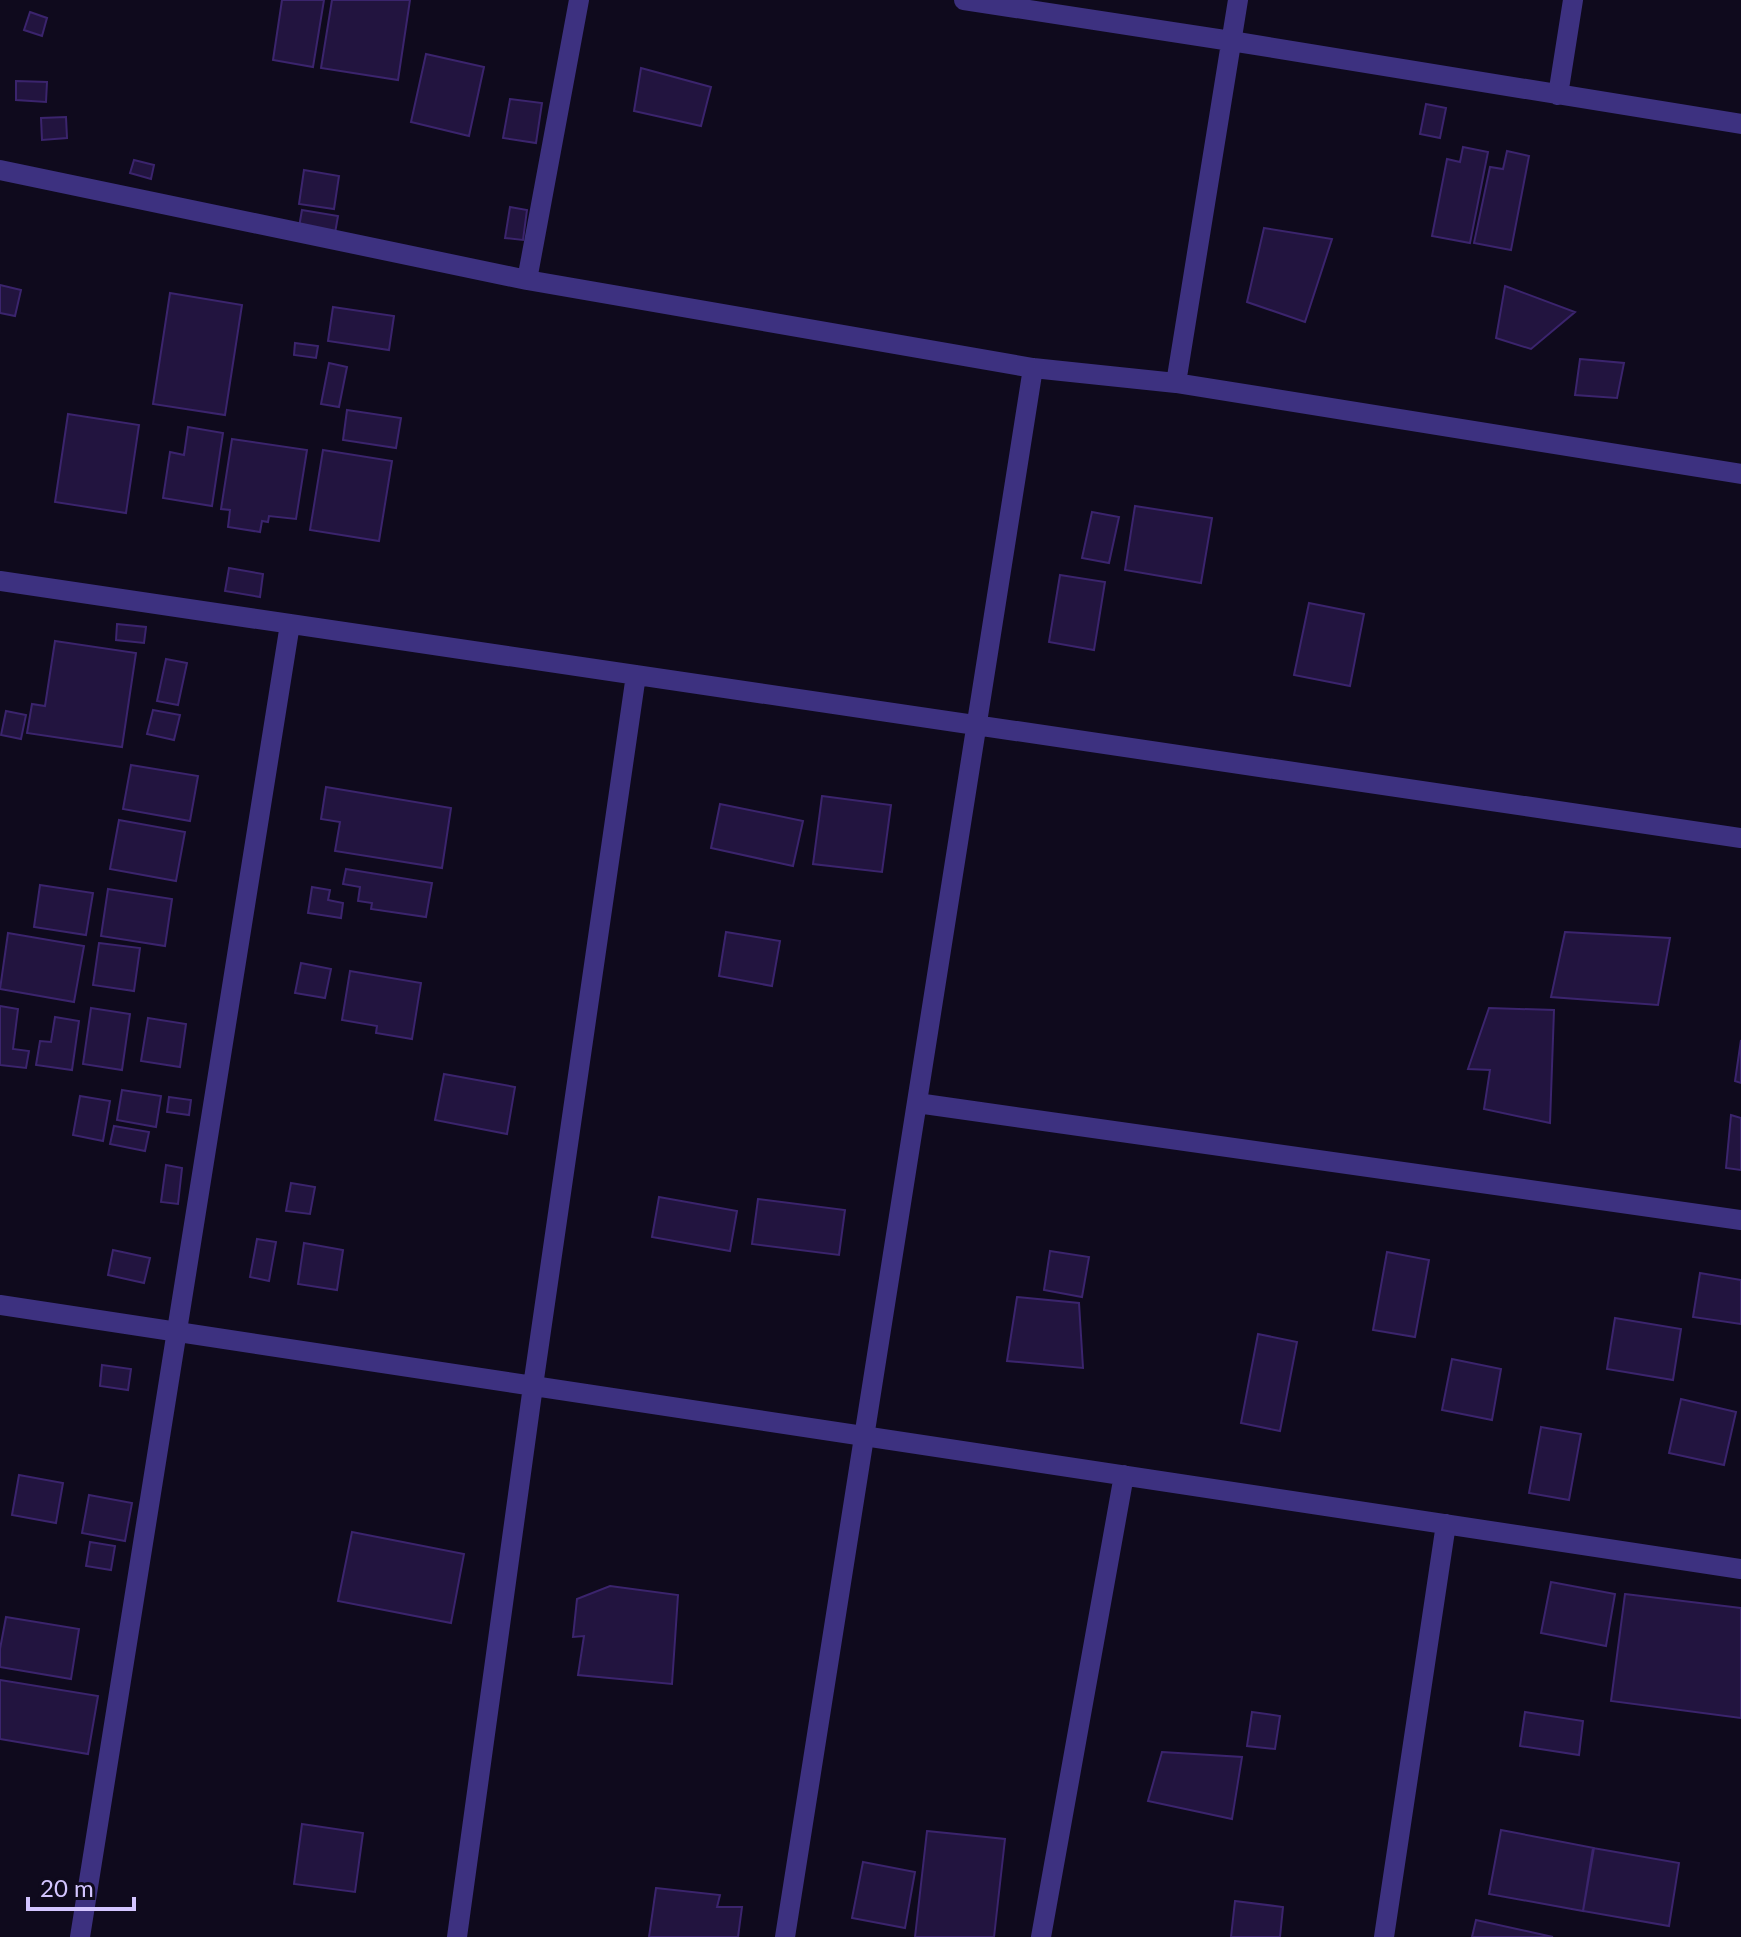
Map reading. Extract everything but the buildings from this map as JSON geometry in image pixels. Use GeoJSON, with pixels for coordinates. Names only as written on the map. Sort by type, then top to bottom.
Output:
{"type":"FeatureCollection","features":[{"type":"Feature","properties":{"kind":"street"},"geometry":{"type":"LineString","coordinates":[[527,280],[579,0]]}},
{"type":"Feature","properties":{"kind":"street"},"geometry":{"type":"LineString","coordinates":[[964,0],[1741,124]]}},
{"type":"Feature","properties":{"kind":"street"},"geometry":{"type":"LineString","coordinates":[[1176,383],[1238,0]]}},
{"type":"Feature","properties":{"kind":"street"},"geometry":{"type":"LineString","coordinates":[[1558,95],[1573,0]]}},
{"type":"Feature","properties":{"kind":"street"},"geometry":{"type":"LineString","coordinates":[[0,170],[527,280],[1033,368],[1176,383],[1741,474]]}},
{"type":"Feature","properties":{"kind":"street"},"geometry":{"type":"LineString","coordinates":[[785,1937],[1033,368]]}},
{"type":"Feature","properties":{"kind":"street"},"geometry":{"type":"LineString","coordinates":[[0,581],[1741,838]]}},
{"type":"Feature","properties":{"kind":"street"},"geometry":{"type":"LineString","coordinates":[[80,1937],[290,624]]}},
{"type":"Feature","properties":{"kind":"street"},"geometry":{"type":"LineString","coordinates":[[457,1937],[636,675]]}},
{"type":"Feature","properties":{"kind":"street"},"geometry":{"type":"LineString","coordinates":[[917,1103],[1741,1220]]}},
{"type":"Feature","properties":{"kind":"street"},"geometry":{"type":"LineString","coordinates":[[0,1305],[1741,1569]]}},
{"type":"Feature","properties":{"kind":"street"},"geometry":{"type":"LineString","coordinates":[[1041,1937],[1124,1475]]}},
{"type":"Feature","properties":{"kind":"street"},"geometry":{"type":"LineString","coordinates":[[1384,1937],[1446,1524]]}}]}
